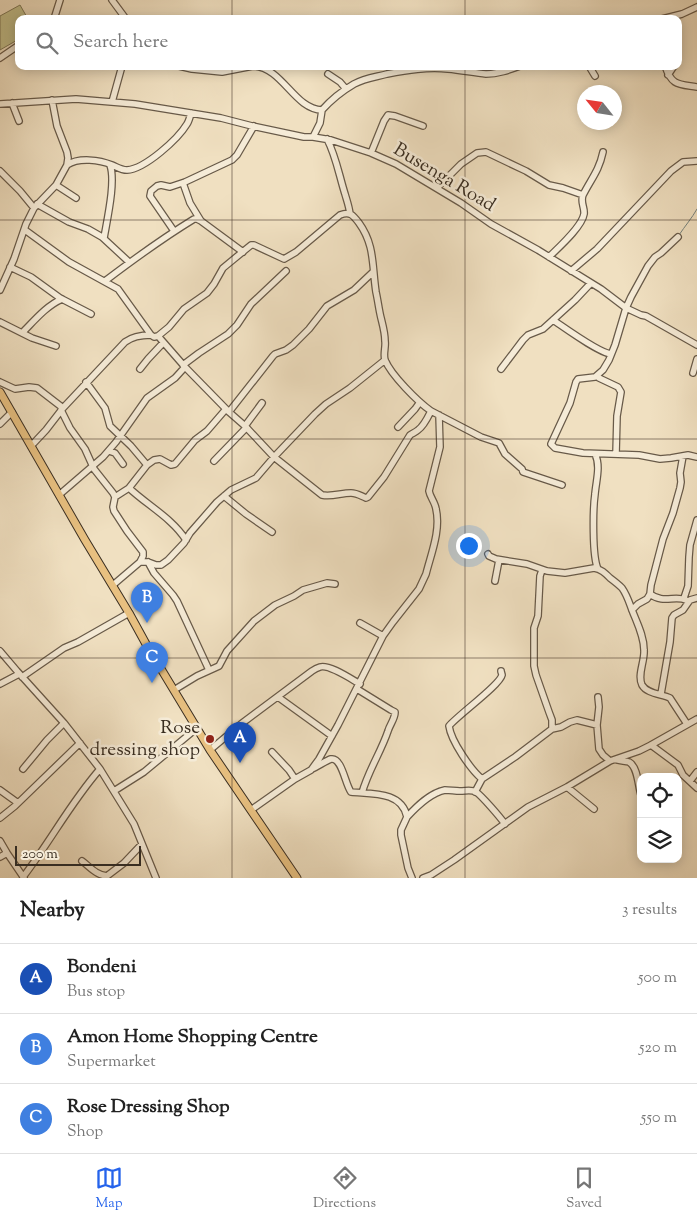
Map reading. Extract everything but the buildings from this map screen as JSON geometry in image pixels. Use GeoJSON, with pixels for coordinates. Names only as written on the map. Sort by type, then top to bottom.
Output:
{"type":"FeatureCollection","features":[{"type":"Feature","properties":{"kind":"main road"},"geometry":{"type":"LineString","coordinates":[[0,392],[196,728],[297,878]]}},
{"type":"Feature","properties":{"kind":"street"},"geometry":{"type":"LineString","coordinates":[[112,0],[123,15]]}},
{"type":"Feature","properties":{"kind":"street"},"geometry":{"type":"LineString","coordinates":[[56,15],[61,1]]}},
{"type":"Feature","properties":{"kind":"street"},"geometry":{"type":"LineString","coordinates":[[678,15],[697,7]]}},
{"type":"Feature","properties":{"kind":"street"},"geometry":{"type":"LineString","coordinates":[[0,58],[15,48]]}},
{"type":"Feature","properties":{"kind":"street"},"geometry":{"type":"LineString","coordinates":[[112,102],[121,70]]}},
{"type":"Feature","properties":{"kind":"street"},"geometry":{"type":"LineString","coordinates":[[202,70],[222,72],[233,70]]}},
{"type":"Feature","properties":{"kind":"street"},"geometry":{"type":"LineString","coordinates":[[266,70],[288,87],[302,102],[315,109],[322,110]]}},
{"type":"Feature","properties":{"kind":"street"},"geometry":{"type":"LineString","coordinates":[[312,137],[320,123],[322,110],[346,89],[362,80],[406,70]]}},
{"type":"Feature","properties":{"kind":"street"},"geometry":{"type":"LineString","coordinates":[[455,70],[487,74],[509,70]]}},
{"type":"Feature","properties":{"kind":"street"},"geometry":{"type":"LineString","coordinates":[[591,70],[595,76]]}},
{"type":"Feature","properties":{"kind":"street"},"geometry":{"type":"LineString","coordinates":[[666,70],[670,79],[679,84],[697,86]]}},
{"type":"Feature","properties":{"kind":"street"},"geometry":{"type":"LineString","coordinates":[[668,75],[671,70]]}},
{"type":"Feature","properties":{"kind":"street"},"geometry":{"type":"LineString","coordinates":[[328,74],[340,82],[346,89]]}},
{"type":"Feature","properties":{"kind":"street","name":"Busenga Road"},"geometry":{"type":"LineString","coordinates":[[0,104],[76,99],[155,107],[221,118],[304,137],[327,139],[371,153],[396,164],[437,188],[497,227],[591,283],[626,308],[646,316],[697,345]]}},
{"type":"Feature","properties":{"kind":"street"},"geometry":{"type":"LineString","coordinates":[[52,100],[67,152],[68,165]]}},
{"type":"Feature","properties":{"kind":"street"},"geometry":{"type":"LineString","coordinates":[[12,103],[19,121]]}},
{"type":"Feature","properties":{"kind":"street"},"geometry":{"type":"LineString","coordinates":[[0,290],[26,224],[36,206],[56,184],[68,165],[80,160],[110,165],[123,170],[132,169],[162,151],[176,138],[187,125],[191,113]]}},
{"type":"Feature","properties":{"kind":"street"},"geometry":{"type":"LineString","coordinates":[[371,153],[388,115],[424,126]]}},
{"type":"Feature","properties":{"kind":"street"},"geometry":{"type":"LineString","coordinates":[[174,231],[150,196],[153,189],[162,185],[170,186],[183,183],[232,160],[254,126]]}},
{"type":"Feature","properties":{"kind":"street"},"geometry":{"type":"LineString","coordinates":[[327,139],[332,148],[349,204],[350,214]]}},
{"type":"Feature","properties":{"kind":"street"},"geometry":{"type":"LineString","coordinates":[[437,188],[461,164],[477,153],[486,152],[549,184],[583,195]]}},
{"type":"Feature","properties":{"kind":"street"},"geometry":{"type":"LineString","coordinates":[[549,257],[566,241],[583,217],[583,195],[598,169],[603,152]]}},
{"type":"Feature","properties":{"kind":"street"},"geometry":{"type":"LineString","coordinates":[[571,271],[597,249],[670,171],[682,162],[697,161]]}},
{"type":"Feature","properties":{"kind":"street"},"geometry":{"type":"LineString","coordinates":[[104,238],[112,181],[112,167],[110,165]]}},
{"type":"Feature","properties":{"kind":"street"},"geometry":{"type":"LineString","coordinates":[[0,171],[36,206],[104,238],[129,262]]}},
{"type":"Feature","properties":{"kind":"street"},"geometry":{"type":"LineString","coordinates":[[183,183],[190,203],[200,221]]}},
{"type":"Feature","properties":{"kind":"street"},"geometry":{"type":"LineString","coordinates":[[56,184],[76,198]]}},
{"type":"Feature","properties":{"kind":"street"},"geometry":{"type":"LineString","coordinates":[[31,446],[86,382],[125,342],[137,336],[158,336],[184,309],[207,293],[220,271],[251,245],[284,259],[296,252],[340,215],[348,213],[357,220],[369,241],[385,341],[385,360],[401,383],[431,411],[481,438],[499,443],[503,451],[523,472],[562,484]]}},
{"type":"Feature","properties":{"kind":"street"},"geometry":{"type":"LineString","coordinates":[[105,281],[129,262],[194,219],[200,221],[243,252]]}},
{"type":"Feature","properties":{"kind":"street"},"geometry":{"type":"LineString","coordinates":[[25,230],[69,262],[121,291],[151,335]]}},
{"type":"Feature","properties":{"kind":"street"},"geometry":{"type":"LineString","coordinates":[[678,237],[650,262],[626,308],[606,364],[597,376],[578,379],[576,382],[570,403],[551,444],[560,449],[595,454],[639,455],[660,459],[688,455],[697,457]]}},
{"type":"Feature","properties":{"kind":"street"},"geometry":{"type":"LineString","coordinates":[[10,267],[31,277],[62,299],[91,314]]}},
{"type":"Feature","properties":{"kind":"street"},"geometry":{"type":"LineString","coordinates":[[59,495],[109,451],[147,398],[175,378],[184,366],[234,329],[251,304],[286,271]]}},
{"type":"Feature","properties":{"kind":"street"},"geometry":{"type":"LineString","coordinates":[[114,497],[129,488],[147,465],[157,459],[173,466],[195,440],[228,411],[272,356],[293,345],[309,329],[327,306],[354,290],[373,272]]}},
{"type":"Feature","properties":{"kind":"street"},"geometry":{"type":"LineString","coordinates":[[501,368],[528,335],[543,328],[553,320],[591,283]]}},
{"type":"Feature","properties":{"kind":"street"},"geometry":{"type":"LineString","coordinates":[[22,333],[50,306],[62,299]]}},
{"type":"Feature","properties":{"kind":"street"},"geometry":{"type":"LineString","coordinates":[[553,320],[588,343],[611,354]]}},
{"type":"Feature","properties":{"kind":"street"},"geometry":{"type":"LineString","coordinates":[[0,322],[32,338],[56,346]]}},
{"type":"Feature","properties":{"kind":"street"},"geometry":{"type":"LineString","coordinates":[[158,336],[184,366],[274,457],[322,495],[350,493],[366,498],[376,488],[410,435],[422,427],[431,411]]}},
{"type":"Feature","properties":{"kind":"street"},"geometry":{"type":"LineString","coordinates":[[140,369],[163,343]]}},
{"type":"Feature","properties":{"kind":"street"},"geometry":{"type":"LineString","coordinates":[[693,373],[697,359]]}},
{"type":"Feature","properties":{"kind":"street"},"geometry":{"type":"LineString","coordinates":[[140,562],[160,565],[168,560],[217,502],[231,490],[256,478],[307,421],[326,404],[350,388],[385,360]]}},
{"type":"Feature","properties":{"kind":"street"},"geometry":{"type":"LineString","coordinates":[[597,376],[618,387],[621,392],[617,416],[616,454]]}},
{"type":"Feature","properties":{"kind":"street"},"geometry":{"type":"LineString","coordinates":[[0,382],[15,389],[38,388],[62,409],[70,428],[85,449],[93,466],[103,482],[113,492],[114,511],[127,532],[143,552],[140,562],[113,585]]}},
{"type":"Feature","properties":{"kind":"street"},"geometry":{"type":"LineString","coordinates":[[86,382],[105,408],[109,425],[147,465]]}},
{"type":"Feature","properties":{"kind":"street"},"geometry":{"type":"LineString","coordinates":[[398,427],[416,409],[420,402]]}},
{"type":"Feature","properties":{"kind":"street"},"geometry":{"type":"LineString","coordinates":[[214,462],[246,427],[262,403]]}},
{"type":"Feature","properties":{"kind":"street"},"geometry":{"type":"LineString","coordinates":[[0,424],[12,412]]}},
{"type":"Feature","properties":{"kind":"street"},"geometry":{"type":"LineString","coordinates":[[310,770],[322,755],[384,636],[423,581],[437,534],[436,510],[430,497],[429,488],[440,447],[439,415]]}},
{"type":"Feature","properties":{"kind":"street"},"geometry":{"type":"LineString","coordinates":[[109,451],[115,453],[123,464]]}},
{"type":"Feature","properties":{"kind":"street"},"geometry":{"type":"LineString","coordinates":[[595,454],[598,463],[594,497],[594,545],[598,569]]}},
{"type":"Feature","properties":{"kind":"street"},"geometry":{"type":"LineString","coordinates":[[632,610],[647,599],[650,594],[650,585],[663,539],[680,488],[683,456]]}},
{"type":"Feature","properties":{"kind":"street"},"geometry":{"type":"LineString","coordinates":[[129,488],[161,513],[186,540]]}},
{"type":"Feature","properties":{"kind":"street"},"geometry":{"type":"LineString","coordinates":[[224,496],[272,532]]}},
{"type":"Feature","properties":{"kind":"street"},"geometry":{"type":"LineString","coordinates":[[661,694],[672,618],[683,610],[686,601],[690,545],[697,520]]}},
{"type":"Feature","properties":{"kind":"street"},"geometry":{"type":"LineString","coordinates":[[488,554],[492,558],[528,564],[542,570],[565,573],[594,568],[602,570],[621,588],[638,622],[644,649],[641,683],[644,688],[670,698],[686,724]]}},
{"type":"Feature","properties":{"kind":"street"},"geometry":{"type":"LineString","coordinates":[[495,581],[499,560]]}},
{"type":"Feature","properties":{"kind":"street"},"geometry":{"type":"LineString","coordinates":[[148,562],[154,573],[177,601],[209,670]]}},
{"type":"Feature","properties":{"kind":"street"},"geometry":{"type":"LineString","coordinates":[[542,570],[538,616],[534,628],[534,666],[552,720],[552,729]]}},
{"type":"Feature","properties":{"kind":"street"},"geometry":{"type":"LineString","coordinates":[[174,690],[219,666],[227,651],[254,621],[275,605],[303,590],[327,583],[335,584]]}},
{"type":"Feature","properties":{"kind":"street"},"geometry":{"type":"LineString","coordinates":[[650,594],[666,600],[686,601],[697,598]]}},
{"type":"Feature","properties":{"kind":"street"},"geometry":{"type":"LineString","coordinates":[[0,684],[20,676],[64,648],[130,613]]}},
{"type":"Feature","properties":{"kind":"street"},"geometry":{"type":"LineString","coordinates":[[360,623],[384,636]]}},
{"type":"Feature","properties":{"kind":"street"},"geometry":{"type":"LineString","coordinates":[[0,651],[20,676],[64,723],[100,769],[134,824],[156,878]]}},
{"type":"Feature","properties":{"kind":"street"},"geometry":{"type":"LineString","coordinates":[[210,750],[241,724],[312,671],[320,666],[326,667],[336,671],[395,712],[362,793]]}},
{"type":"Feature","properties":{"kind":"street"},"geometry":{"type":"LineString","coordinates":[[482,779],[467,762],[450,733],[449,726],[499,681],[502,675],[501,671]]}},
{"type":"Feature","properties":{"kind":"street"},"geometry":{"type":"LineString","coordinates":[[278,696],[332,736]]}},
{"type":"Feature","properties":{"kind":"street"},"geometry":{"type":"LineString","coordinates":[[598,697],[597,725],[599,749],[603,755],[612,761],[630,762],[637,778]]}},
{"type":"Feature","properties":{"kind":"street"},"geometry":{"type":"LineString","coordinates":[[423,878],[454,860],[528,807],[612,761],[639,751],[697,719]]}},
{"type":"Feature","properties":{"kind":"street"},"geometry":{"type":"LineString","coordinates":[[475,792],[482,779],[552,729],[577,720],[597,725]]}},
{"type":"Feature","properties":{"kind":"street"},"geometry":{"type":"LineString","coordinates":[[23,769],[64,723]]}},
{"type":"Feature","properties":{"kind":"street"},"geometry":{"type":"LineString","coordinates":[[114,791],[144,772],[196,728]]}},
{"type":"Feature","properties":{"kind":"street"},"geometry":{"type":"LineString","coordinates":[[0,818],[80,743]]}},
{"type":"Feature","properties":{"kind":"street"},"geometry":{"type":"LineString","coordinates":[[651,745],[678,765],[683,775],[697,788]]}},
{"type":"Feature","properties":{"kind":"street"},"geometry":{"type":"LineString","coordinates":[[272,752],[295,778]]}},
{"type":"Feature","properties":{"kind":"street"},"geometry":{"type":"LineString","coordinates":[[250,810],[295,778],[330,759],[334,759],[340,765],[351,792],[381,795],[398,801],[403,806],[407,817]]}},
{"type":"Feature","properties":{"kind":"street"},"geometry":{"type":"LineString","coordinates":[[0,840],[23,877],[63,818],[100,769]]}},
{"type":"Feature","properties":{"kind":"street"},"geometry":{"type":"LineString","coordinates":[[690,780],[697,772]]}},
{"type":"Feature","properties":{"kind":"street"},"geometry":{"type":"LineString","coordinates":[[567,787],[594,809]]}},
{"type":"Feature","properties":{"kind":"street"},"geometry":{"type":"LineString","coordinates":[[0,790],[18,803]]}},
{"type":"Feature","properties":{"kind":"street"},"geometry":{"type":"LineString","coordinates":[[412,878],[408,868],[401,830],[407,817],[426,800],[439,792],[473,790],[505,824]]}},
{"type":"Feature","properties":{"kind":"street"},"geometry":{"type":"LineString","coordinates":[[82,860],[96,873],[107,876],[124,863],[142,844]]}},
{"type":"Feature","properties":{"kind":"street"},"geometry":{"type":"LineString","coordinates":[[0,857],[7,853]]}},
{"type":"Feature","properties":{"kind":"shaded area"},"geometry":{"type":"Polygon","coordinates":[[[20,5],[26,15],[15,15],[15,41],[0,50],[0,16],[20,5]]]}},
{"type":"Feature","properties":{"kind":"waterway"},"geometry":{"type":"LineString","coordinates":[[679,235],[697,209]]}},
{"type":"Feature","properties":{"kind":"place","name":"Amon Home Shopping Centre"},"geometry":{"type":"Point","coordinates":[147,623]}},
{"type":"Feature","properties":{"kind":"place","name":"Rose Dressing Shop"},"geometry":{"type":"Point","coordinates":[152,683]}},
{"type":"Feature","properties":{"kind":"place","name":"Rose dressing shop"},"geometry":{"type":"Point","coordinates":[210,739]}},
{"type":"Feature","properties":{"kind":"place","name":"Bondeni"},"geometry":{"type":"Point","coordinates":[240,763]}}]}
